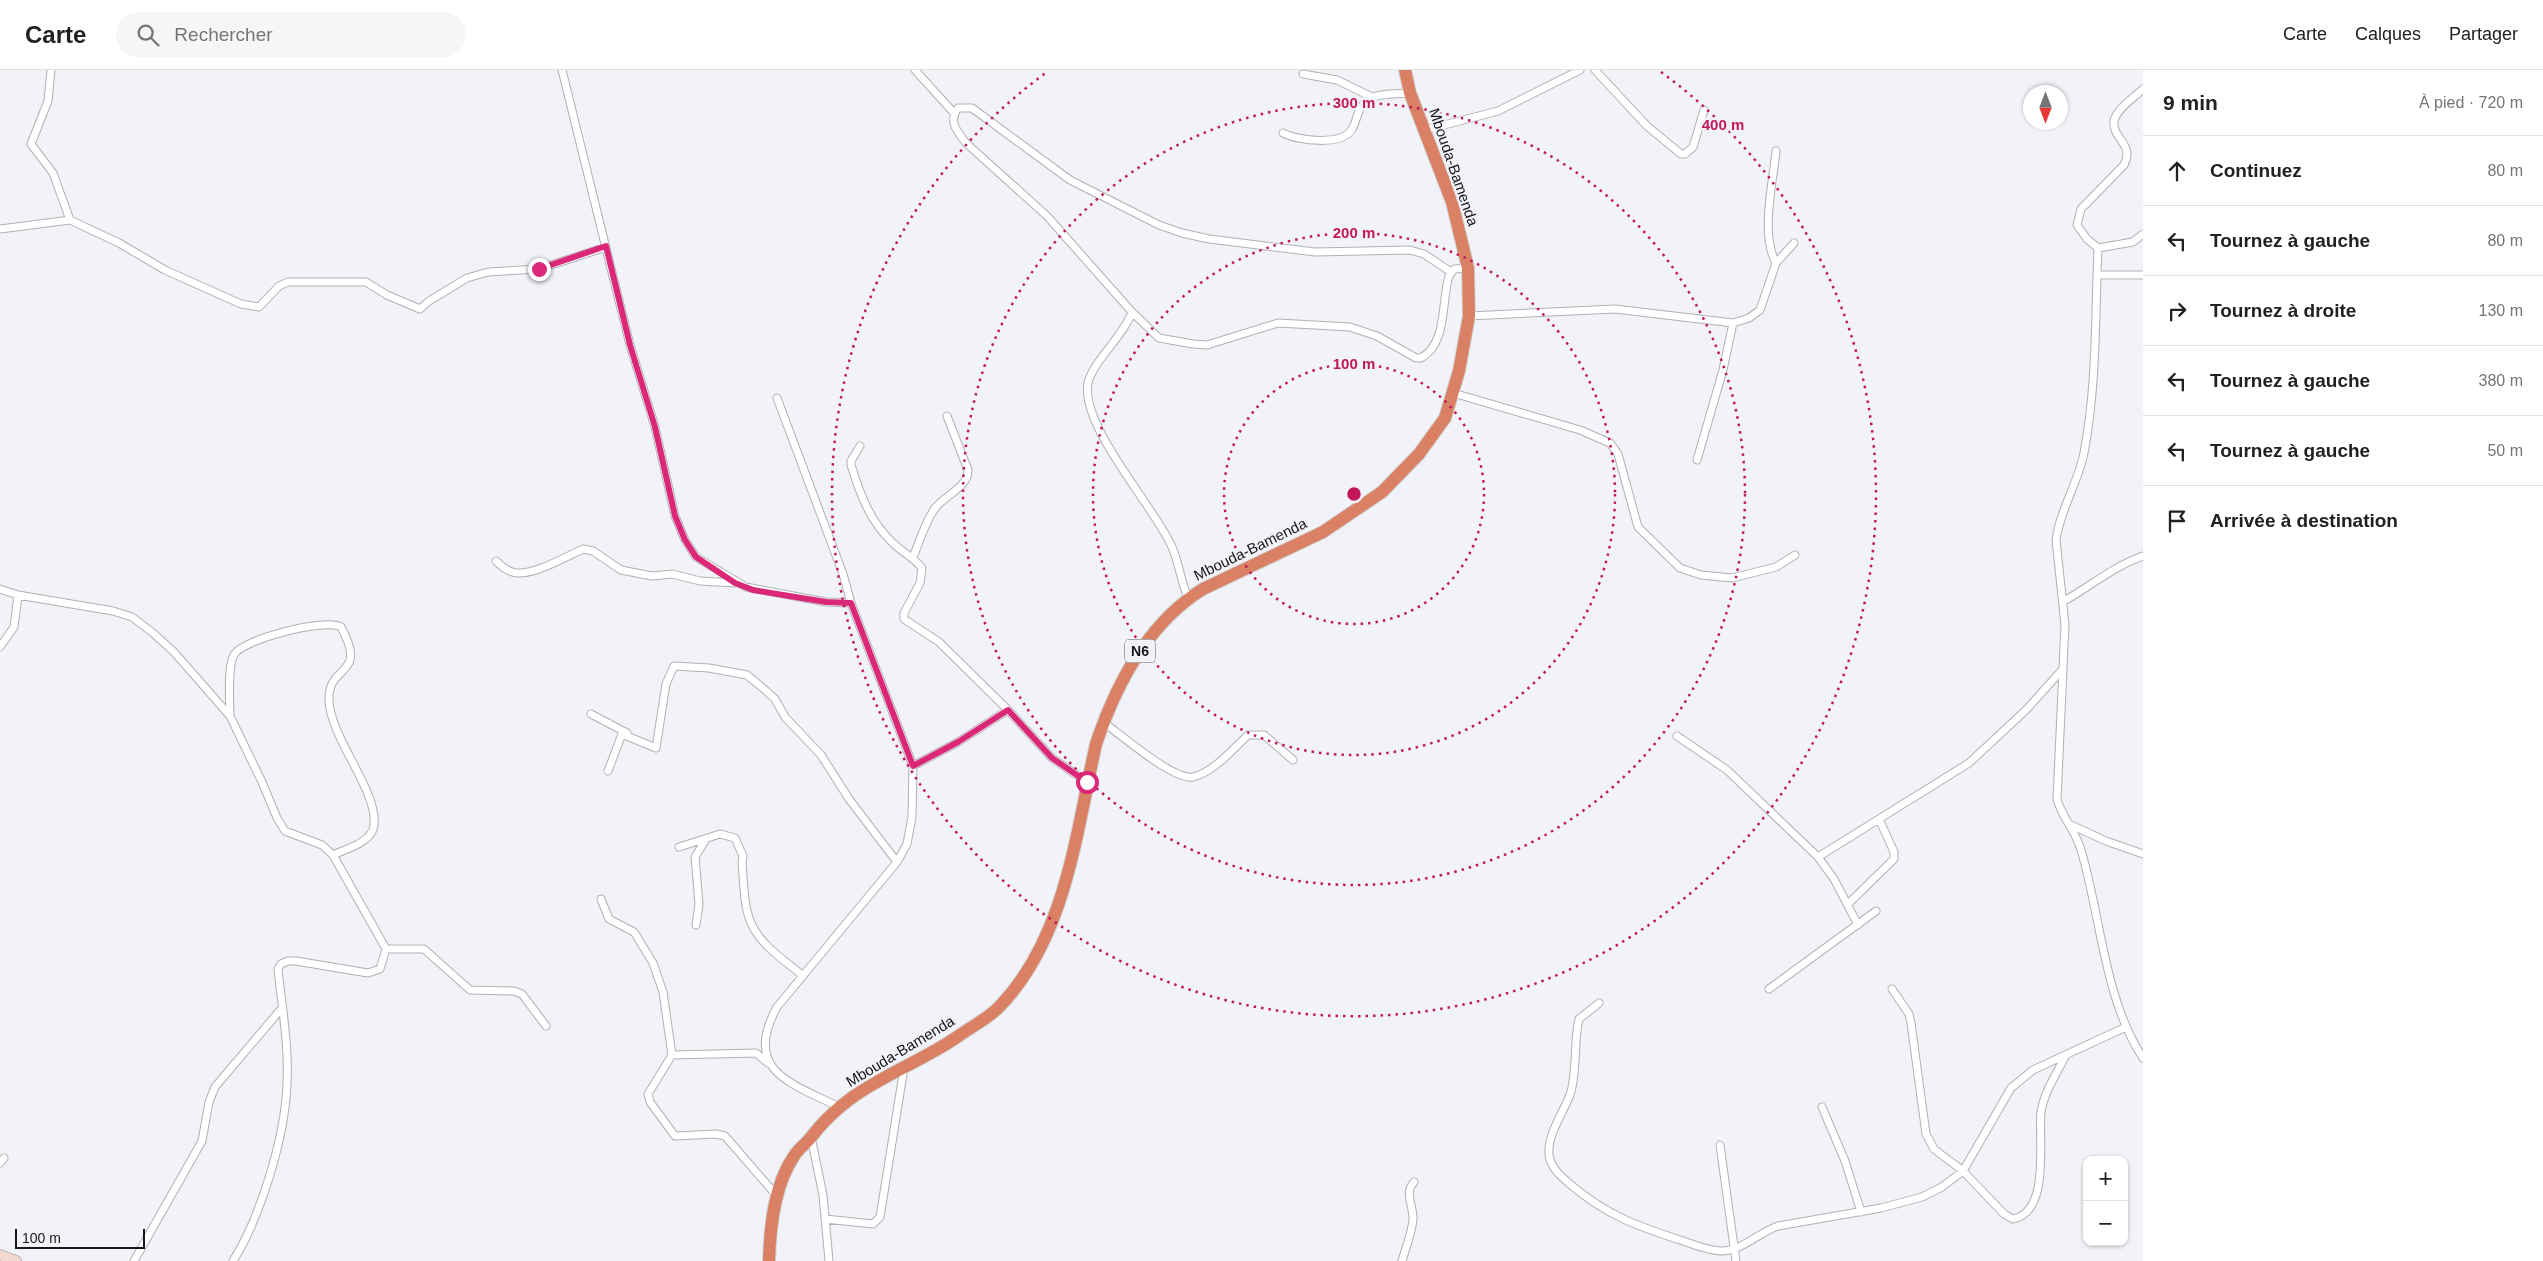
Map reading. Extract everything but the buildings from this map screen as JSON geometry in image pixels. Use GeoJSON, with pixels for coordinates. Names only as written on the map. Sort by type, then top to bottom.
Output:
{"type":"FeatureCollection","features":[{"type":"Feature","properties":{"kind":"highway","name":"Mbouda-Bamenda"},"geometry":{"type":"LineString","coordinates":[[769,1261],[770,1237],[777,1196],[794,1156],[811,1137],[820,1123],[839,1107],[874,1084],[938,1050],[1000,1008],[1034,962],[1058,909],[1087,782],[1103,722],[1138,655],[1157,626],[1188,598],[1248,565],[1324,532],[1382,492],[1424,447],[1445,418],[1459,372],[1469,316],[1468,268],[1452,202],[1410,93],[1405,70]]}},
{"type":"Feature","properties":{"kind":"street"},"geometry":{"type":"LineString","coordinates":[[51,70],[48,102],[31,144],[53,173],[70,220]]}},
{"type":"Feature","properties":{"kind":"street"},"geometry":{"type":"LineString","coordinates":[[562,70],[630,345],[655,427],[675,516],[685,540],[696,557],[735,583]]}},
{"type":"Feature","properties":{"kind":"street"},"geometry":{"type":"LineString","coordinates":[[915,70],[954,113]]}},
{"type":"Feature","properties":{"kind":"street"},"geometry":{"type":"LineString","coordinates":[[1425,130],[1498,111],[1580,70]]}},
{"type":"Feature","properties":{"kind":"street"},"geometry":{"type":"LineString","coordinates":[[1595,70],[1647,126],[1681,154],[1685,154],[1693,147],[1704,110]]}},
{"type":"Feature","properties":{"kind":"street"},"geometry":{"type":"LineString","coordinates":[[1303,74],[1337,80],[1372,97],[1410,93]]}},
{"type":"Feature","properties":{"kind":"street"},"geometry":{"type":"LineString","coordinates":[[2143,89],[2118,114],[2114,122],[2128,150],[2128,157],[2124,165],[2081,208],[2077,225],[2087,239],[2098,248],[2132,242],[2143,234]]}},
{"type":"Feature","properties":{"kind":"street"},"geometry":{"type":"LineString","coordinates":[[1283,133],[1294,138],[1308,140],[1342,138],[1352,130],[1360,108],[1372,97]]}},
{"type":"Feature","properties":{"kind":"street"},"geometry":{"type":"LineString","coordinates":[[1451,272],[1424,254],[1410,250],[1315,252],[1209,239],[1182,233],[1159,225],[1070,180],[972,108],[958,108],[954,113],[953,121],[956,129],[966,143],[1047,216],[1132,312],[1159,338],[1193,344],[1212,343],[1278,323],[1301,323],[1350,327],[1367,332],[1421,358],[1436,340],[1440,331],[1446,284],[1451,272],[1468,268]]}},
{"type":"Feature","properties":{"kind":"street"},"geometry":{"type":"LineString","coordinates":[[1776,151],[1768,228],[1769,250],[1776,263]]}},
{"type":"Feature","properties":{"kind":"street"},"geometry":{"type":"LineString","coordinates":[[0,229],[70,220],[119,243],[165,270],[252,307],[259,306],[279,286],[288,282],[366,282],[387,295],[420,309],[429,301],[467,278],[488,272],[539,269],[606,246]]}},
{"type":"Feature","properties":{"kind":"street"},"geometry":{"type":"LineString","coordinates":[[1469,316],[1615,309],[1733,323],[1749,318],[1760,310],[1776,263],[1794,243]]}},
{"type":"Feature","properties":{"kind":"street"},"geometry":{"type":"LineString","coordinates":[[2098,248],[2092,401],[2078,477],[2056,540],[2064,601],[2057,799],[2061,813],[2071,825],[2081,848],[2097,910],[2110,979],[2126,1027],[2143,1058]]}},
{"type":"Feature","properties":{"kind":"street"},"geometry":{"type":"LineString","coordinates":[[2097,275],[2143,275]]}},
{"type":"Feature","properties":{"kind":"street"},"geometry":{"type":"LineString","coordinates":[[1132,312],[1125,329],[1091,376],[1088,392],[1100,433],[1173,549],[1181,582],[1188,598]]}},
{"type":"Feature","properties":{"kind":"street"},"geometry":{"type":"LineString","coordinates":[[1697,460],[1723,370],[1733,323]]}},
{"type":"Feature","properties":{"kind":"street"},"geometry":{"type":"LineString","coordinates":[[1453,392],[1597,435],[1610,444],[1618,454],[1638,527],[1680,568],[1701,575],[1732,578],[1776,568],[1795,555]]}},
{"type":"Feature","properties":{"kind":"street"},"geometry":{"type":"LineString","coordinates":[[769,1064],[764,1040],[768,1023],[777,1008],[897,862],[907,844],[912,817],[913,766],[851,603],[838,562],[777,398]]}},
{"type":"Feature","properties":{"kind":"street"},"geometry":{"type":"LineString","coordinates":[[913,557],[936,507],[965,482],[968,475],[968,470],[947,416]]}},
{"type":"Feature","properties":{"kind":"street"},"geometry":{"type":"LineString","coordinates":[[860,446],[851,461],[851,465],[861,498],[876,524],[893,543],[913,557],[922,568],[922,575],[904,614],[904,619],[940,642],[1008,710],[1052,758],[1087,782]]}},
{"type":"Feature","properties":{"kind":"street"},"geometry":{"type":"LineString","coordinates":[[496,560],[509,572],[526,573],[582,549],[592,551],[621,570],[652,576],[672,574],[700,581],[735,583],[762,591],[826,602],[851,603]]}},
{"type":"Feature","properties":{"kind":"street"},"geometry":{"type":"LineString","coordinates":[[2064,601],[2093,585],[2122,564],[2143,556]]}},
{"type":"Feature","properties":{"kind":"street"},"geometry":{"type":"LineString","coordinates":[[0,589],[18,595],[113,611],[132,617],[174,652],[230,716],[277,818],[286,830],[322,845],[333,855],[386,949],[380,969],[368,973],[296,961],[280,964],[278,970],[287,1083],[285,1112],[258,1210],[246,1240],[233,1261]]}},
{"type":"Feature","properties":{"kind":"street"},"geometry":{"type":"LineString","coordinates":[[0,647],[14,627],[18,595]]}},
{"type":"Feature","properties":{"kind":"street"},"geometry":{"type":"LineString","coordinates":[[230,716],[232,660],[239,649],[248,644],[313,626],[328,623],[341,627],[352,648],[352,657],[349,665],[336,678],[330,688],[330,710],[371,805],[375,824],[368,838],[333,855]]}},
{"type":"Feature","properties":{"kind":"street"},"geometry":{"type":"LineString","coordinates":[[656,748],[666,684],[674,666],[709,668],[747,674],[775,699],[785,717],[816,748],[848,799],[897,862]]}},
{"type":"Feature","properties":{"kind":"street"},"geometry":{"type":"LineString","coordinates":[[1818,857],[1969,763],[2026,710],[2062,670]]}},
{"type":"Feature","properties":{"kind":"street"},"geometry":{"type":"LineString","coordinates":[[913,766],[958,742],[1008,710]]}},
{"type":"Feature","properties":{"kind":"street"},"geometry":{"type":"LineString","coordinates":[[591,714],[656,748]]}},
{"type":"Feature","properties":{"kind":"street"},"geometry":{"type":"LineString","coordinates":[[1103,722],[1170,770],[1184,777],[1194,777],[1210,769],[1248,735],[1264,735],[1293,760]]}},
{"type":"Feature","properties":{"kind":"street"},"geometry":{"type":"LineString","coordinates":[[608,771],[622,734],[656,748]]}},
{"type":"Feature","properties":{"kind":"street"},"geometry":{"type":"LineString","coordinates":[[1677,736],[1727,770],[1818,857],[1834,879],[1858,925]]}},
{"type":"Feature","properties":{"kind":"street"},"geometry":{"type":"LineString","coordinates":[[1848,904],[1894,859],[1894,852],[1880,820]]}},
{"type":"Feature","properties":{"kind":"street"},"geometry":{"type":"LineString","coordinates":[[2071,825],[2106,842],[2143,854]]}},
{"type":"Feature","properties":{"kind":"street"},"geometry":{"type":"LineString","coordinates":[[679,847],[720,834],[735,838],[743,856],[748,916],[753,928],[761,939],[803,976]]}},
{"type":"Feature","properties":{"kind":"street"},"geometry":{"type":"LineString","coordinates":[[696,925],[699,904],[695,857],[707,838]]}},
{"type":"Feature","properties":{"kind":"street"},"geometry":{"type":"LineString","coordinates":[[601,899],[609,919],[634,932],[653,963],[663,992],[672,1056],[648,1094],[650,1102],[670,1132],[680,1137],[716,1134],[726,1136],[777,1196]]}},
{"type":"Feature","properties":{"kind":"street"},"geometry":{"type":"LineString","coordinates":[[1769,989],[1876,911]]}},
{"type":"Feature","properties":{"kind":"street"},"geometry":{"type":"LineString","coordinates":[[386,949],[424,949],[470,990],[514,991],[522,994],[546,1026]]}},
{"type":"Feature","properties":{"kind":"street"},"geometry":{"type":"LineString","coordinates":[[1892,989],[1909,1014],[1927,1138],[1934,1149],[1963,1170],[2004,1214],[2013,1219],[2019,1218],[2028,1210],[2036,1191],[2041,1170],[2043,1104],[2066,1055]]}},
{"type":"Feature","properties":{"kind":"street"},"geometry":{"type":"LineString","coordinates":[[1599,1003],[1581,1017],[1578,1022],[1570,1094],[1549,1145],[1550,1158],[1558,1174],[1596,1206],[1632,1224],[1704,1248],[1722,1251],[1734,1249],[1764,1231],[1778,1226],[1861,1212],[1922,1197],[1942,1187],[1963,1170],[2011,1088],[2033,1070],[2126,1027]]}},
{"type":"Feature","properties":{"kind":"street"},"geometry":{"type":"LineString","coordinates":[[134,1261],[198,1149],[215,1087],[282,1008]]}},
{"type":"Feature","properties":{"kind":"street"},"geometry":{"type":"LineString","coordinates":[[672,1056],[756,1053],[782,1078],[839,1107]]}},
{"type":"Feature","properties":{"kind":"street"},"geometry":{"type":"LineString","coordinates":[[825,1219],[873,1224],[880,1217],[904,1068]]}},
{"type":"Feature","properties":{"kind":"street"},"geometry":{"type":"LineString","coordinates":[[1822,1107],[1845,1161],[1861,1212]]}},
{"type":"Feature","properties":{"kind":"street"},"geometry":{"type":"LineString","coordinates":[[811,1137],[823,1196],[829,1261]]}},
{"type":"Feature","properties":{"kind":"street"},"geometry":{"type":"LineString","coordinates":[[1720,1145],[1736,1261]]}},
{"type":"Feature","properties":{"kind":"street"},"geometry":{"type":"LineString","coordinates":[[1402,1261],[1412,1229],[1412,1203],[1408,1188],[1414,1182]]}},
{"type":"Feature","properties":{"kind":"street"},"geometry":{"type":"LineString","coordinates":[[0,1255],[16,1261]]}},
{"type":"Feature","properties":{"kind":"route"},"geometry":{"type":"LineString","coordinates":[[539,269],[606,246],[630,345],[655,427],[675,516],[685,540],[696,557],[735,583],[753,590],[826,602],[851,603],[913,766],[940,753],[1008,710],[1052,758],[1063,768],[1087,782]]}}]}
